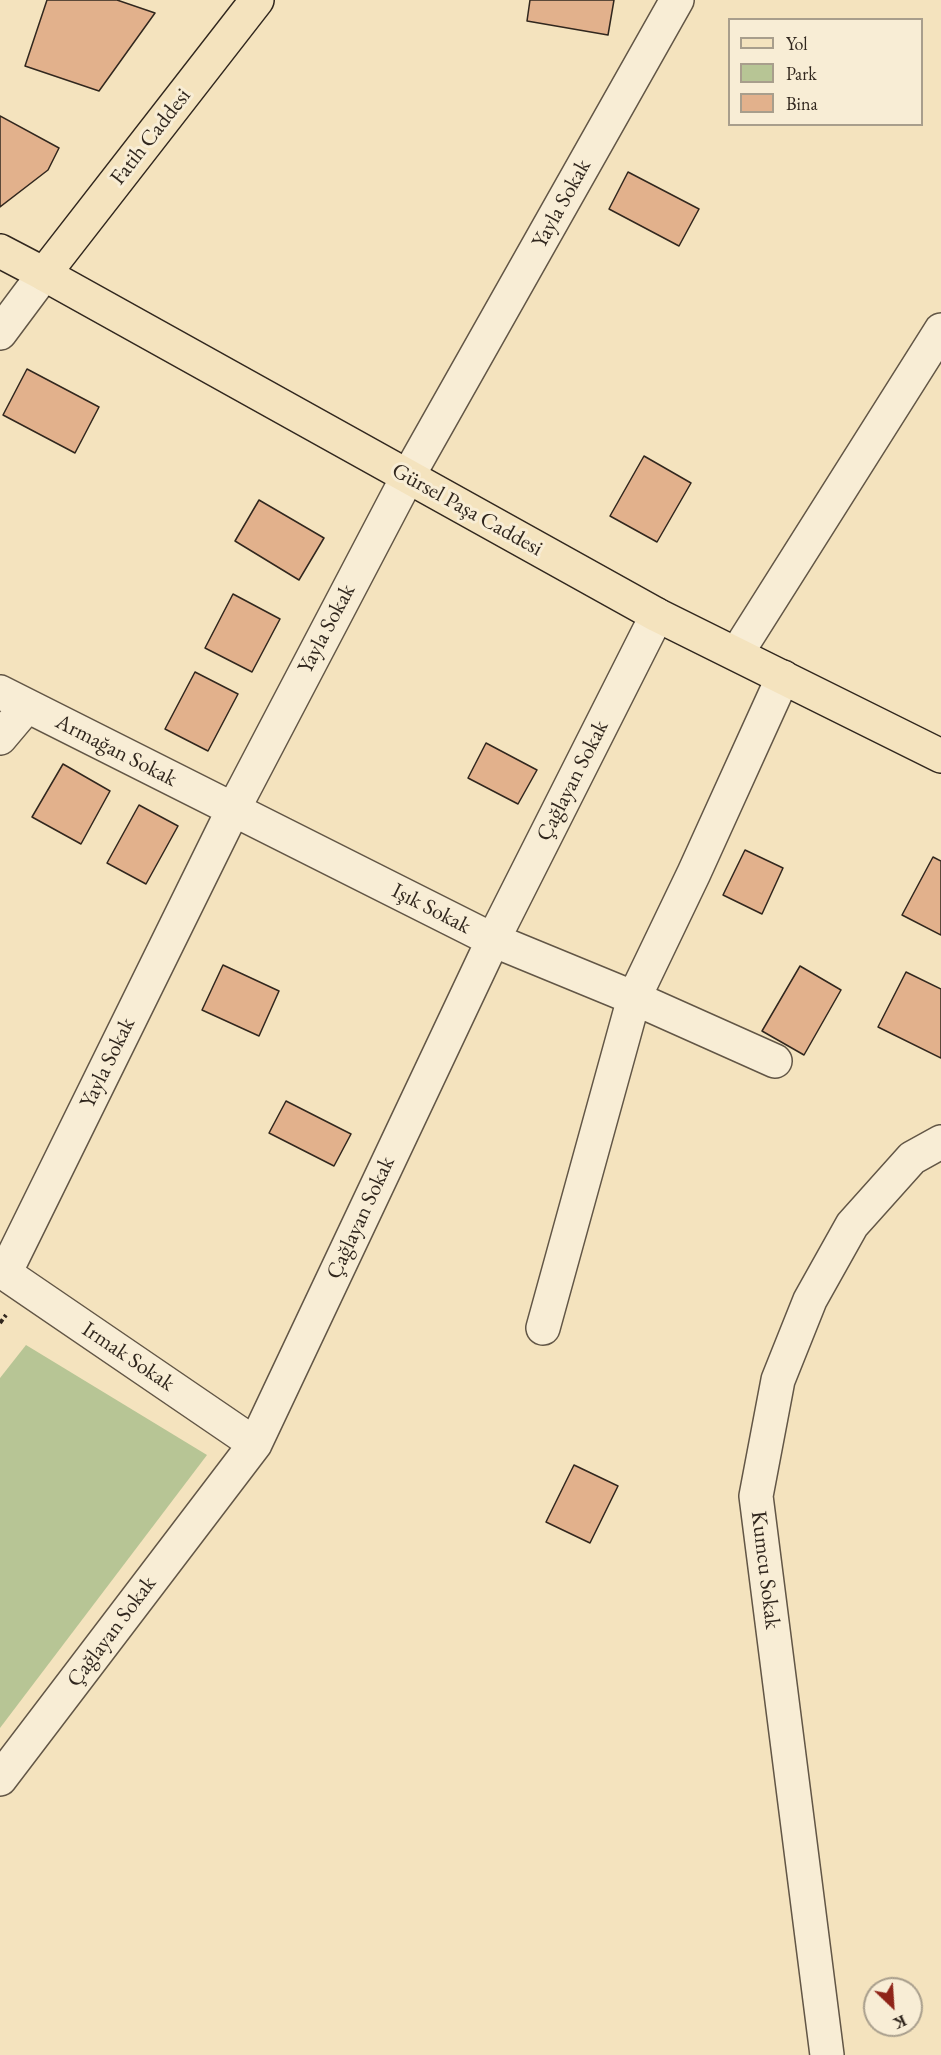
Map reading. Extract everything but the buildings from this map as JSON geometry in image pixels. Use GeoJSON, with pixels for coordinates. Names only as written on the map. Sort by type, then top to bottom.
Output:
{"type":"FeatureCollection","features":[{"type":"Feature","properties":{"kind":"main road","name":"Fatih Caddesi"},"geometry":{"type":"LineString","coordinates":[[44,274],[247,2]]}},
{"type":"Feature","properties":{"kind":"main road","name":"Gürsel Paşa Caddesi"},"geometry":{"type":"LineString","coordinates":[[0,251],[657,615],[941,756]]}},
{"type":"Feature","properties":{"kind":"street","name":"Yayla Sokak"},"geometry":{"type":"LineString","coordinates":[[2,1272],[233,810],[407,478],[677,0]]}},
{"type":"Feature","properties":{"kind":"street"},"geometry":{"type":"LineString","coordinates":[[0,333],[44,274]]}},
{"type":"Feature","properties":{"kind":"street"},"geometry":{"type":"LineString","coordinates":[[737,653],[941,330]]}},
{"type":"Feature","properties":{"kind":"street","name":"Çağlayan Sokak"},"geometry":{"type":"LineString","coordinates":[[0,1779],[255,1443],[493,940],[657,615]]}},
{"type":"Feature","properties":{"kind":"street"},"geometry":{"type":"LineString","coordinates":[[543,1328],[634,998],[783,677]]}},
{"type":"Feature","properties":{"kind":"street"},"geometry":{"type":"LineString","coordinates":[[0,738],[14,699]]}},
{"type":"Feature","properties":{"kind":"street","name":"Armağan Sokak"},"geometry":{"type":"LineString","coordinates":[[14,699],[233,810]]}},
{"type":"Feature","properties":{"kind":"street","name":"Işık Sokak"},"geometry":{"type":"LineString","coordinates":[[233,810],[493,940],[634,998],[775,1060]]}},
{"type":"Feature","properties":{"kind":"street","name":"Kumcu Sokak"},"geometry":{"type":"LineString","coordinates":[[827,2055],[756,1496],[778,1380],[810,1300],[852,1225],[912,1158],[941,1142]]}},
{"type":"Feature","properties":{"kind":"street","name":"Irmak Sokak"},"geometry":{"type":"LineString","coordinates":[[2,1272],[255,1443]]}},
{"type":"Feature","properties":{"kind":"green space"},"geometry":{"type":"Polygon","coordinates":[[[26,1345],[207,1455],[0,1728],[0,1378],[26,1345]]]}}]}
